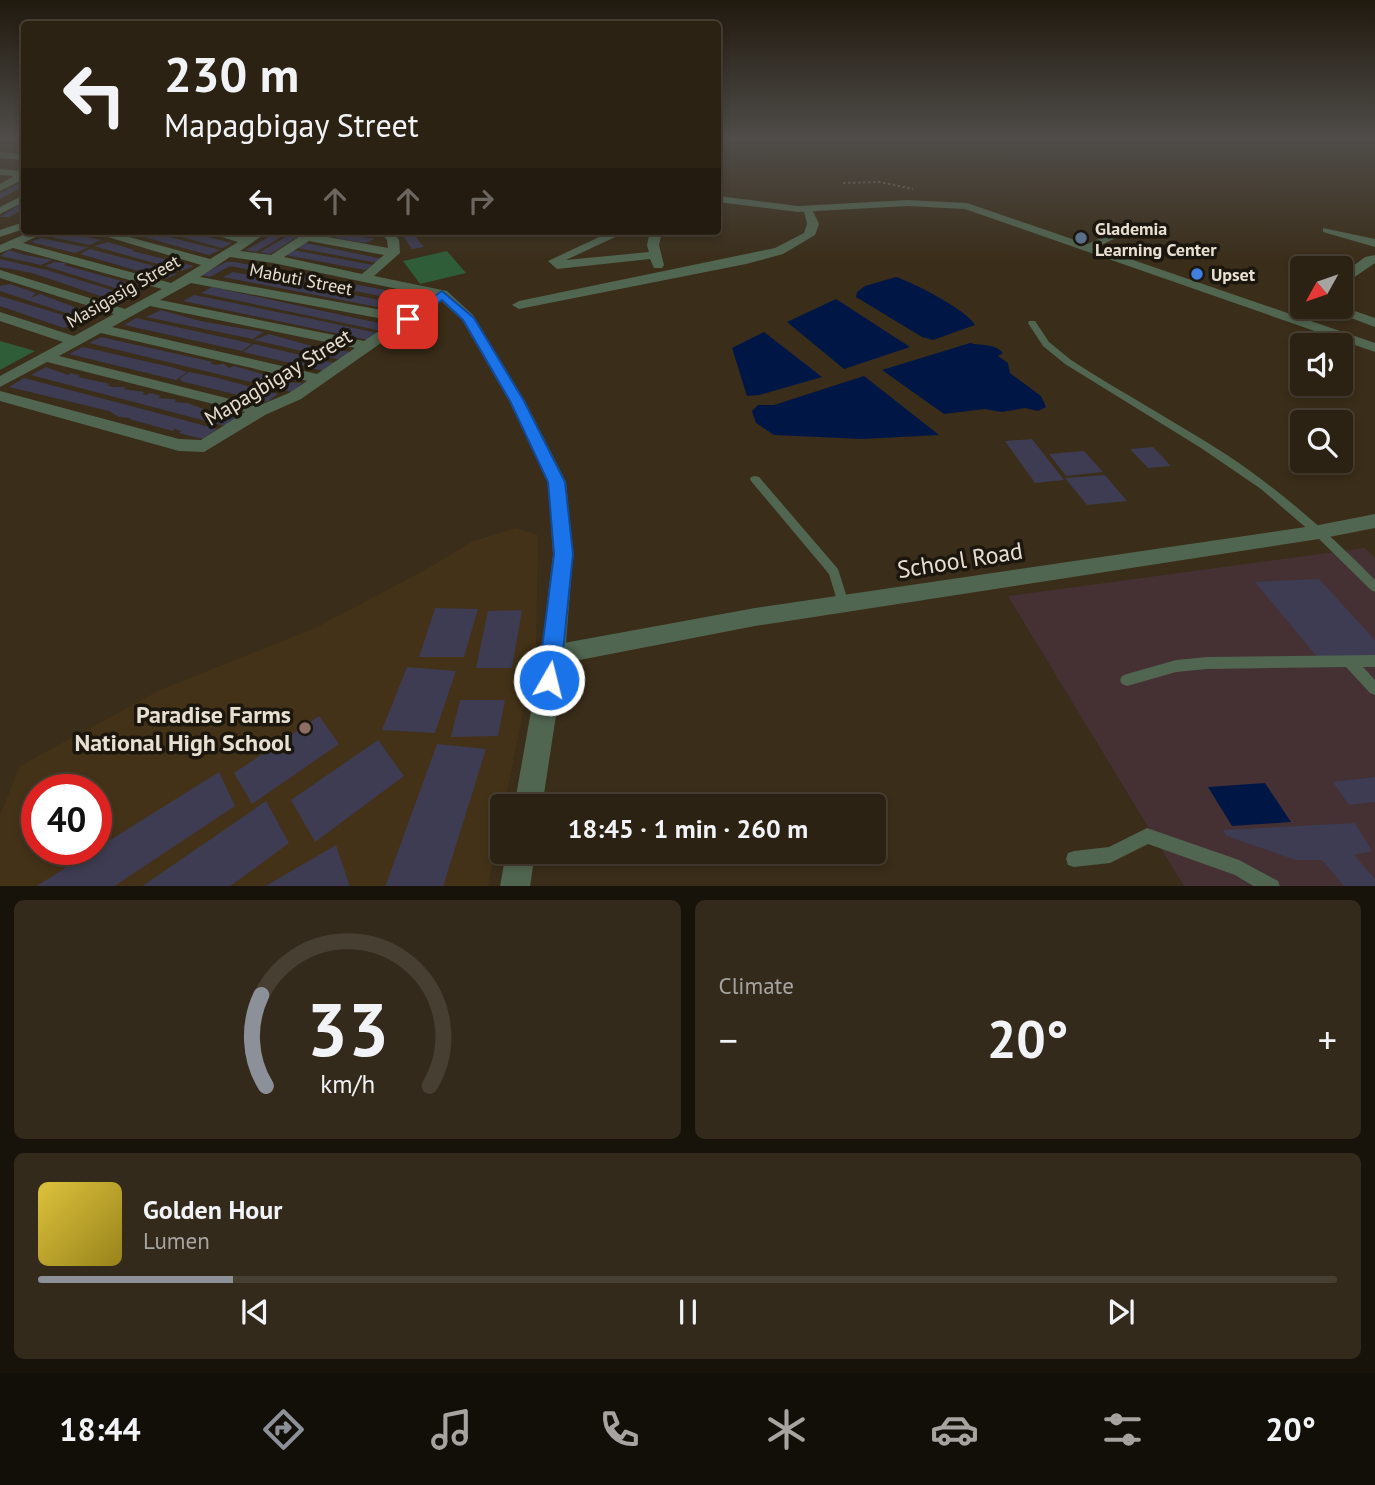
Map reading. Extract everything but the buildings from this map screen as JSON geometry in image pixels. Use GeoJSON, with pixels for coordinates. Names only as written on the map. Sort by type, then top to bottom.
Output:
{"type":"FeatureCollection","features":[{"type":"Feature","properties":{"kind":"street"},"geometry":{"type":"LineString","coordinates":[[0,188],[16,179]]}},
{"type":"Feature","properties":{"kind":"street"},"geometry":{"type":"LineString","coordinates":[[0,211],[21,200]]}},
{"type":"Feature","properties":{"kind":"street"},"geometry":{"type":"LineString","coordinates":[[721,200],[757,206],[807,209],[932,204],[967,206],[1375,348]]}},
{"type":"Feature","properties":{"kind":"street"},"geometry":{"type":"LineString","coordinates":[[519,305],[743,261],[779,251],[809,235],[813,224],[807,209]]}},
{"type":"Feature","properties":{"kind":"street"},"geometry":{"type":"LineString","coordinates":[[0,221],[21,223]]}},
{"type":"Feature","properties":{"kind":"street"},"geometry":{"type":"LineString","coordinates":[[0,234],[21,224]]}},
{"type":"Feature","properties":{"kind":"street"},"geometry":{"type":"LineString","coordinates":[[1087,247],[1136,226]]}},
{"type":"Feature","properties":{"kind":"street"},"geometry":{"type":"LineString","coordinates":[[1327,230],[1375,243]]}},
{"type":"Feature","properties":{"kind":"street"},"geometry":{"type":"LineString","coordinates":[[6,246],[32,235]]}},
{"type":"Feature","properties":{"kind":"street"},"geometry":{"type":"LineString","coordinates":[[108,235],[209,264]]}},
{"type":"Feature","properties":{"kind":"street"},"geometry":{"type":"LineString","coordinates":[[225,235],[246,240]]}},
{"type":"Feature","properties":{"kind":"street","name":"Masigasig Street"},"geometry":{"type":"LineString","coordinates":[[0,382],[124,313],[149,302],[255,235]]}},
{"type":"Feature","properties":{"kind":"street"},"geometry":{"type":"LineString","coordinates":[[273,259],[310,235]]}},
{"type":"Feature","properties":{"kind":"street"},"geometry":{"type":"LineString","coordinates":[[316,235],[394,253]]}},
{"type":"Feature","properties":{"kind":"street"},"geometry":{"type":"LineString","coordinates":[[389,235],[393,240],[394,253]]}},
{"type":"Feature","properties":{"kind":"street"},"geometry":{"type":"LineString","coordinates":[[613,235],[554,261],[557,265],[655,255]]}},
{"type":"Feature","properties":{"kind":"street"},"geometry":{"type":"LineString","coordinates":[[655,235],[653,245],[661,277]]}},
{"type":"Feature","properties":{"kind":"street"},"geometry":{"type":"LineString","coordinates":[[6,246],[173,288]]}},
{"type":"Feature","properties":{"kind":"street"},"geometry":{"type":"LineString","coordinates":[[228,253],[273,259],[442,294],[468,318],[517,401],[557,482],[564,554],[553,654],[530,794]]}},
{"type":"Feature","properties":{"kind":"street"},"geometry":{"type":"LineString","coordinates":[[364,278],[394,253]]}},
{"type":"Feature","properties":{"kind":"street"},"geometry":{"type":"LineString","coordinates":[[1353,273],[1369,260],[1375,259]]}},
{"type":"Feature","properties":{"kind":"street"},"geometry":{"type":"LineString","coordinates":[[0,274],[124,313]]}},
{"type":"Feature","properties":{"kind":"street","name":"Mabuti Street"},"geometry":{"type":"LineString","coordinates":[[187,278],[408,319]]}},
{"type":"Feature","properties":{"kind":"street","name":"Mapagbigay Street"},"geometry":{"type":"LineString","coordinates":[[0,396],[179,445],[204,446],[259,411],[284,402],[442,294]]}},
{"type":"Feature","properties":{"kind":"street"},"geometry":{"type":"LineString","coordinates":[[149,302],[367,346]]}},
{"type":"Feature","properties":{"kind":"street"},"geometry":{"type":"LineString","coordinates":[[1353,315],[1374,322]]}},
{"type":"Feature","properties":{"kind":"street"},"geometry":{"type":"LineString","coordinates":[[0,316],[74,341]]}},
{"type":"Feature","properties":{"kind":"street"},"geometry":{"type":"LineString","coordinates":[[98,328],[320,379]]}},
{"type":"Feature","properties":{"kind":"street"},"geometry":{"type":"LineString","coordinates":[[44,357],[259,411]]}},
{"type":"Feature","properties":{"kind":"street","name":"School Road"},"geometry":{"type":"LineString","coordinates":[[553,654],[729,622],[1320,532],[1375,521]]}},
{"type":"Feature","properties":{"kind":"street"},"geometry":{"type":"LineString","coordinates":[[515,886],[519,864]]}},
{"type":"Feature","properties":{"kind":"lane"},"geometry":{"type":"LineString","coordinates":[[1032,324],[1046,344],[1068,362],[1223,457],[1320,532],[1375,587]]}},
{"type":"Feature","properties":{"kind":"lane"},"geometry":{"type":"LineString","coordinates":[[755,479],[834,572],[843,604]]}},
{"type":"Feature","properties":{"kind":"lane"},"geometry":{"type":"LineString","coordinates":[[1127,680],[1176,666],[1207,663],[1375,661]]}},
{"type":"Feature","properties":{"kind":"lane"},"geometry":{"type":"LineString","coordinates":[[1350,662],[1375,689]]}},
{"type":"Feature","properties":{"kind":"lane"},"geometry":{"type":"LineString","coordinates":[[1074,859],[1110,855],[1147,836],[1239,868],[1270,886]]}},
{"type":"Feature","properties":{"kind":"path"},"geometry":{"type":"LineString","coordinates":[[843,183],[879,182],[900,186],[914,190],[932,204]]}},
{"type":"Feature","properties":{"kind":"shaded area","name":"Paradise Farms National High School"},"geometry":{"type":"Polygon","coordinates":[[[515,528],[538,535],[536,649],[507,794],[490,794],[490,864],[492,864],[488,886],[0,886],[0,815],[20,766],[160,690],[315,628],[425,570],[471,542],[515,528]]]}},
{"type":"Feature","properties":{"kind":"shaded area"},"geometry":{"type":"Polygon","coordinates":[[[1365,548],[1375,558],[1375,886],[1184,886],[1008,596],[1365,548]]]}},
{"type":"Feature","properties":{"kind":"green space"},"geometry":{"type":"Polygon","coordinates":[[[447,251],[466,273],[420,284],[403,261],[447,251]]]}},
{"type":"Feature","properties":{"kind":"green space"},"geometry":{"type":"Polygon","coordinates":[[[0,341],[35,351],[0,370],[0,341]]]}},
{"type":"Feature","properties":{"kind":"water"},"geometry":{"type":"Polygon","coordinates":[[[896,277],[951,305],[975,325],[933,340],[922,337],[856,297],[857,292],[865,286],[896,277]]]}},
{"type":"Feature","properties":{"kind":"water"},"geometry":{"type":"Polygon","coordinates":[[[836,299],[910,347],[844,369],[787,322],[836,299]]]}},
{"type":"Feature","properties":{"kind":"water"},"geometry":{"type":"Polygon","coordinates":[[[764,332],[822,377],[747,396],[732,348],[764,332]]]}},
{"type":"Feature","properties":{"kind":"water"},"geometry":{"type":"Polygon","coordinates":[[[970,343],[992,346],[1003,353],[998,356],[1008,363],[1010,373],[1041,396],[1046,407],[1038,411],[1025,408],[1002,412],[984,409],[944,414],[882,370],[970,343]]]}},
{"type":"Feature","properties":{"kind":"water"},"geometry":{"type":"Polygon","coordinates":[[[864,376],[939,435],[862,439],[774,435],[756,423],[752,411],[758,405],[774,405],[864,376]]]}},
{"type":"Feature","properties":{"kind":"water"},"geometry":{"type":"Polygon","coordinates":[[[1265,783],[1291,822],[1232,826],[1208,787],[1265,783]]]}},
{"type":"Feature","properties":{"kind":"place","name":"Glademia Learning Center"},"geometry":{"type":"Point","coordinates":[1081,238]}},
{"type":"Feature","properties":{"kind":"place","name":"Upset"},"geometry":{"type":"Point","coordinates":[1197,274]}},
{"type":"Feature","properties":{"kind":"place","name":"Paradise Farms National High School"},"geometry":{"type":"Point","coordinates":[305,728]}},
{"type":"Feature","properties":{"kind":"route"},"geometry":{"type":"LineString","coordinates":[[408,319],[442,294],[468,318],[517,401],[557,482],[564,554],[549,680]]}}]}
